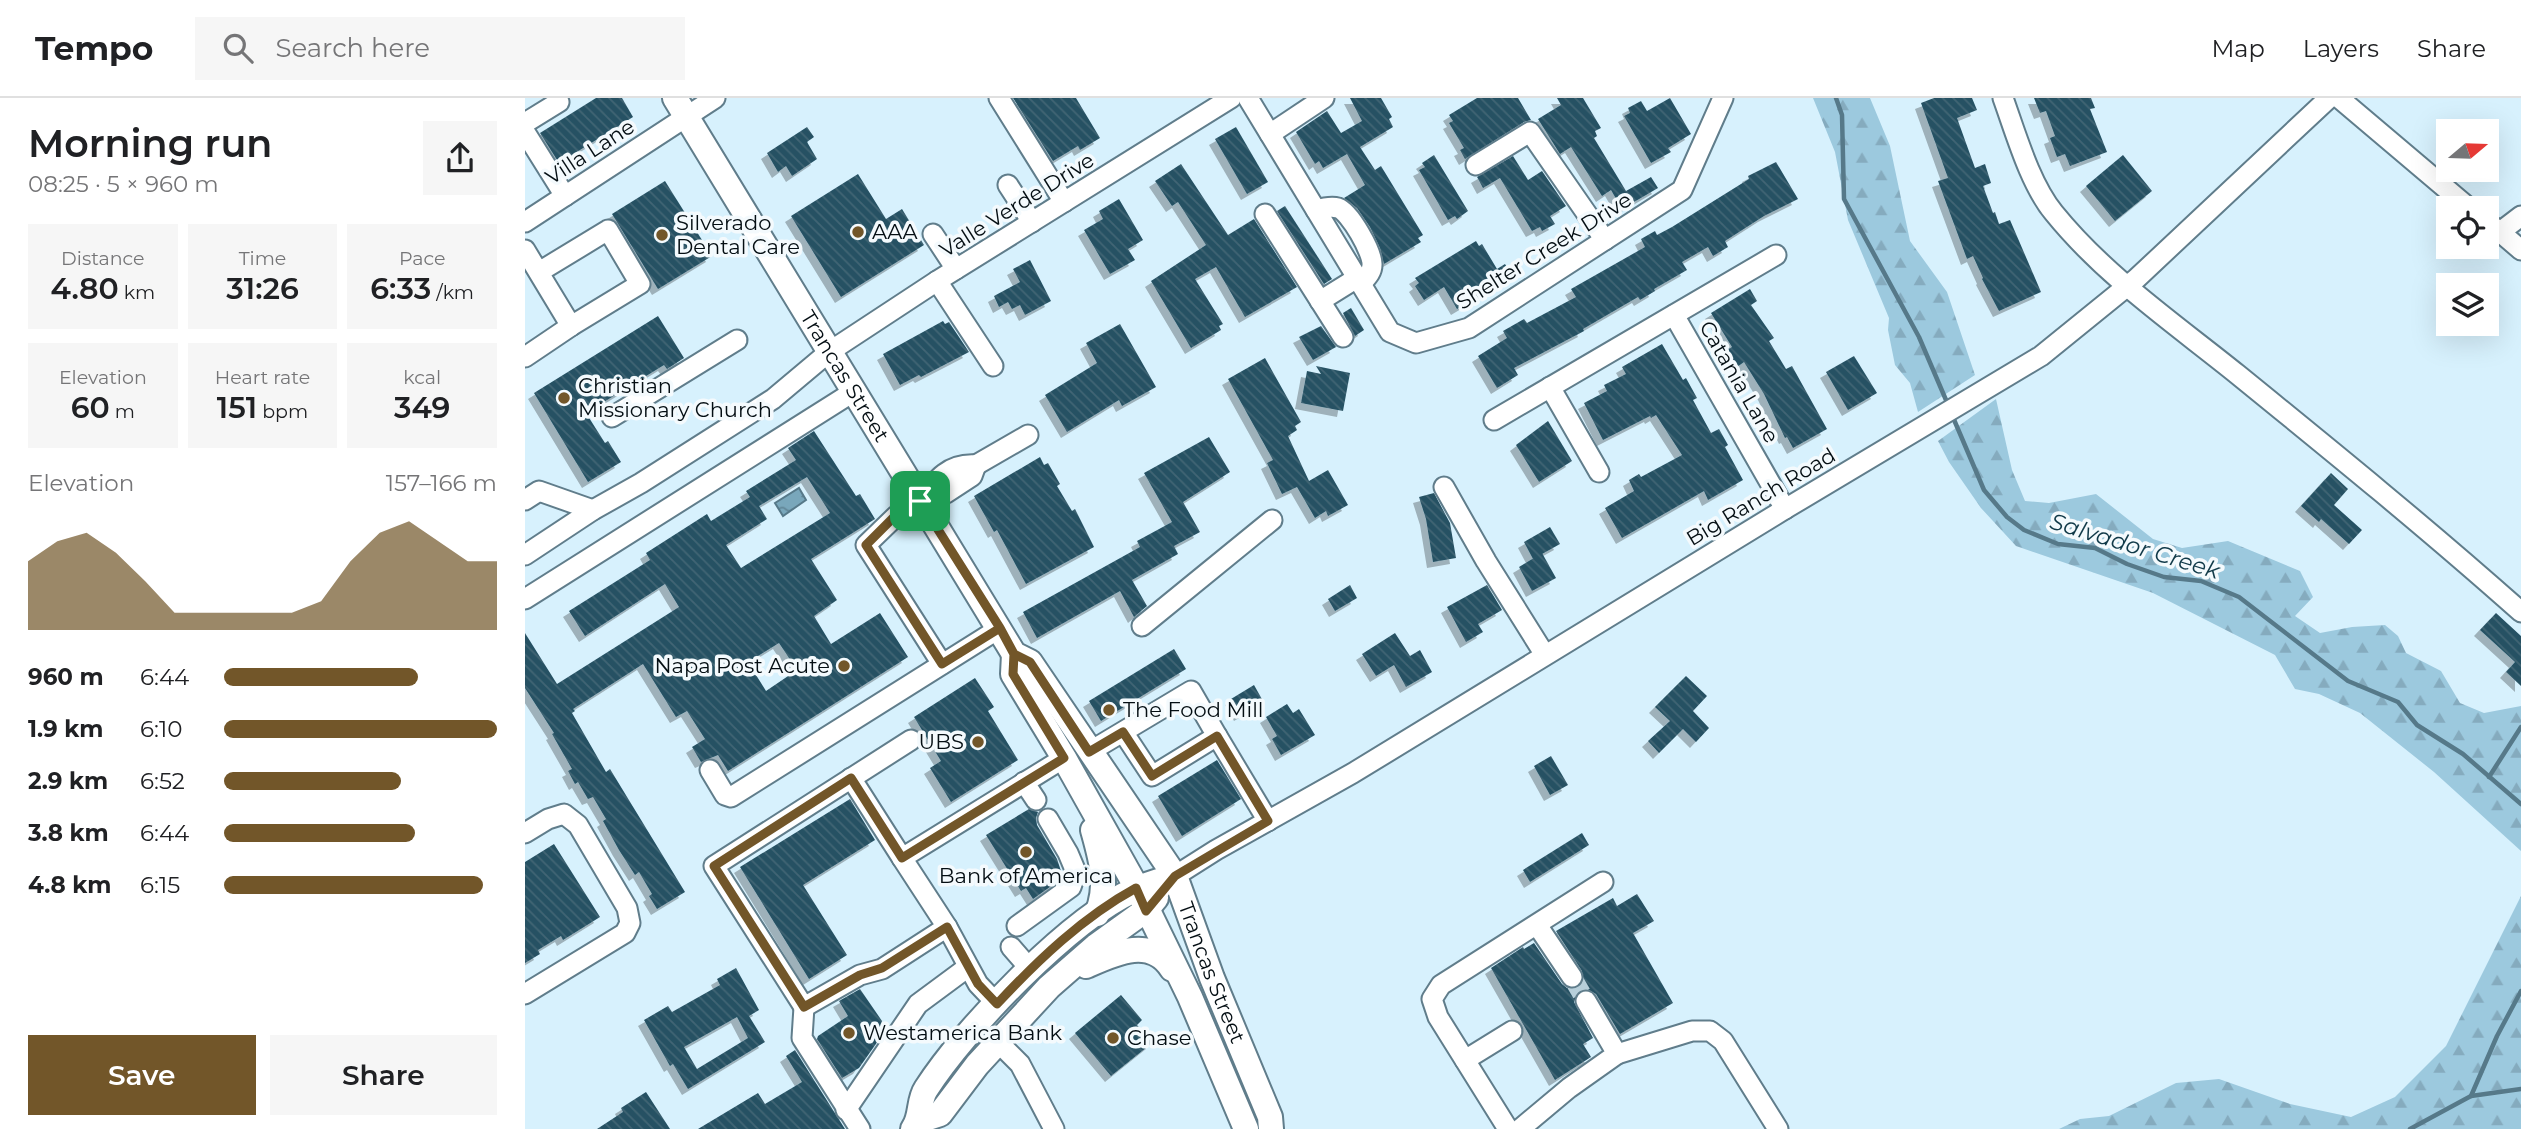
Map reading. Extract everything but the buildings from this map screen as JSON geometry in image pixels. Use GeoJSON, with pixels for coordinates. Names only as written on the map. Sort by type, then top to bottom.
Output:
{"type":"FeatureCollection","features":[{"type":"Feature","properties":{"kind":"main road","name":"Trancas Street"},"geometry":{"type":"LineString","coordinates":[[681,107],[853,392],[1000,628],[1014,654],[1013,674],[1064,758],[1141,899],[1189,997],[1246,1129]]}},
{"type":"Feature","properties":{"kind":"main road","name":"Trancas Street"},"geometry":{"type":"LineString","coordinates":[[1014,654],[1030,662],[1175,876],[1212,978],[1270,1117],[1271,1129]]}},
{"type":"Feature","properties":{"kind":"main road"},"geometry":{"type":"LineString","coordinates":[[1064,758],[1084,802],[1103,866],[1103,890],[1097,914]]}},
{"type":"Feature","properties":{"kind":"main road"},"geometry":{"type":"LineString","coordinates":[[916,1125],[940,1114],[953,1094],[997,1042],[1060,977],[1104,940],[1141,899],[1175,876]]}},
{"type":"Feature","properties":{"kind":"main road"},"geometry":{"type":"LineString","coordinates":[[916,1125],[924,1092],[997,1004],[1031,970],[1097,914],[1141,899]]}},
{"type":"Feature","properties":{"kind":"main road"},"geometry":{"type":"LineString","coordinates":[[1060,977],[1124,950],[1142,950],[1169,963],[1189,997]]}},
{"type":"Feature","properties":{"kind":"main road"},"geometry":{"type":"LineString","coordinates":[[953,1094],[951,1087],[954,1073],[1002,1015],[997,1004]]}},
{"type":"Feature","properties":{"kind":"street","name":"Villa Lane"},"geometry":{"type":"LineString","coordinates":[[525,222],[565,196],[681,107],[715,98]]}},
{"type":"Feature","properties":{"kind":"street"},"geometry":{"type":"LineString","coordinates":[[999,98],[1063,202]]}},
{"type":"Feature","properties":{"kind":"street","name":"Shelter Creek Drive"},"geometry":{"type":"LineString","coordinates":[[1248,98],[1390,332],[1416,343],[1469,328],[1682,190],[1723,98]]}},
{"type":"Feature","properties":{"kind":"street"},"geometry":{"type":"LineString","coordinates":[[1270,134],[1324,98]]}},
{"type":"Feature","properties":{"kind":"street"},"geometry":{"type":"LineString","coordinates":[[2003,98],[2040,192],[2053,212],[2127,286],[2353,468],[2521,612]]}},
{"type":"Feature","properties":{"kind":"street","name":"Big Ranch Road"},"geometry":{"type":"LineString","coordinates":[[1175,876],[1353,773],[2041,356],[2127,286],[2329,98]]}},
{"type":"Feature","properties":{"kind":"street"},"geometry":{"type":"LineString","coordinates":[[2339,98],[2455,196]]}},
{"type":"Feature","properties":{"kind":"street","name":"Valle Verde Drive"},"geometry":{"type":"LineString","coordinates":[[525,555],[773,399],[829,352],[937,281],[1224,100]]}},
{"type":"Feature","properties":{"kind":"street"},"geometry":{"type":"LineString","coordinates":[[525,123],[559,102]]}},
{"type":"Feature","properties":{"kind":"street"},"geometry":{"type":"LineString","coordinates":[[525,132],[565,196]]}},
{"type":"Feature","properties":{"kind":"street"},"geometry":{"type":"LineString","coordinates":[[1476,165],[1530,132],[1605,240]]}},
{"type":"Feature","properties":{"kind":"street"},"geometry":{"type":"LineString","coordinates":[[1007,185],[1032,222]]}},
{"type":"Feature","properties":{"kind":"street"},"geometry":{"type":"LineString","coordinates":[[1265,214],[1343,337]]}},
{"type":"Feature","properties":{"kind":"street"},"geometry":{"type":"LineString","coordinates":[[2499,225],[2521,216]]}},
{"type":"Feature","properties":{"kind":"street"},"geometry":{"type":"LineString","coordinates":[[525,357],[641,284],[608,230],[539,272]]}},
{"type":"Feature","properties":{"kind":"street"},"geometry":{"type":"LineString","coordinates":[[2499,231],[2521,250]]}},
{"type":"Feature","properties":{"kind":"street"},"geometry":{"type":"LineString","coordinates":[[933,233],[956,269]]}},
{"type":"Feature","properties":{"kind":"street"},"geometry":{"type":"LineString","coordinates":[[525,250],[571,326]]}},
{"type":"Feature","properties":{"kind":"street","name":"Catania Lane"},"geometry":{"type":"LineString","coordinates":[[1495,420],[1776,255]]}},
{"type":"Feature","properties":{"kind":"street"},"geometry":{"type":"LineString","coordinates":[[937,281],[993,366]]}},
{"type":"Feature","properties":{"kind":"street"},"geometry":{"type":"LineString","coordinates":[[1319,301],[1359,281]]}},
{"type":"Feature","properties":{"kind":"street","name":"Catania Lane"},"geometry":{"type":"LineString","coordinates":[[1674,315],[1785,509]]}},
{"type":"Feature","properties":{"kind":"street"},"geometry":{"type":"LineString","coordinates":[[612,417],[737,340]]}},
{"type":"Feature","properties":{"kind":"street"},"geometry":{"type":"LineString","coordinates":[[1550,387],[1599,472]]}},
{"type":"Feature","properties":{"kind":"street"},"geometry":{"type":"LineString","coordinates":[[525,599],[853,392]]}},
{"type":"Feature","properties":{"kind":"street"},"geometry":{"type":"LineString","coordinates":[[942,664],[866,545],[895,516],[920,501],[946,493],[972,476],[976,465],[1028,435]]}},
{"type":"Feature","properties":{"kind":"street"},"geometry":{"type":"LineString","coordinates":[[1444,487],[1486,561],[1545,655]]}},
{"type":"Feature","properties":{"kind":"street"},"geometry":{"type":"LineString","coordinates":[[525,500],[539,491],[593,510]]}},
{"type":"Feature","properties":{"kind":"street"},"geometry":{"type":"LineString","coordinates":[[1142,626],[1272,520]]}},
{"type":"Feature","properties":{"kind":"street"},"geometry":{"type":"LineString","coordinates":[[710,770],[725,795],[731,797],[1000,628]]}},
{"type":"Feature","properties":{"kind":"street"},"geometry":{"type":"LineString","coordinates":[[1089,752],[1191,691],[1268,821]]}},
{"type":"Feature","properties":{"kind":"street"},"geometry":{"type":"LineString","coordinates":[[1123,732],[1152,776],[1217,736]]}},
{"type":"Feature","properties":{"kind":"street"},"geometry":{"type":"LineString","coordinates":[[860,1129],[802,1038],[804,1007],[714,866],[911,740]]}},
{"type":"Feature","properties":{"kind":"street"},"geometry":{"type":"LineString","coordinates":[[902,858],[1064,758]]}},
{"type":"Feature","properties":{"kind":"street"},"geometry":{"type":"LineString","coordinates":[[851,778],[947,927],[978,984],[997,1004]]}},
{"type":"Feature","properties":{"kind":"street"},"geometry":{"type":"LineString","coordinates":[[1024,782],[1035,800]]}},
{"type":"Feature","properties":{"kind":"street"},"geometry":{"type":"LineString","coordinates":[[525,833],[548,818],[564,814],[578,825],[627,908],[630,923],[625,933],[525,995]]}},
{"type":"Feature","properties":{"kind":"street"},"geometry":{"type":"LineString","coordinates":[[1017,926],[1071,887],[1076,872],[1068,852],[1048,819]]}},
{"type":"Feature","properties":{"kind":"street"},"geometry":{"type":"LineString","coordinates":[[1508,1129],[1438,1017],[1432,999],[1441,985],[1603,882]]}},
{"type":"Feature","properties":{"kind":"street"},"geometry":{"type":"LineString","coordinates":[[1537,925],[1571,977]]}},
{"type":"Feature","properties":{"kind":"street"},"geometry":{"type":"LineString","coordinates":[[804,1007],[860,975],[882,968],[947,927]]}},
{"type":"Feature","properties":{"kind":"street"},"geometry":{"type":"LineString","coordinates":[[1011,947],[1031,970]]}},
{"type":"Feature","properties":{"kind":"street"},"geometry":{"type":"LineString","coordinates":[[846,1110],[918,1004],[968,967]]}},
{"type":"Feature","properties":{"kind":"street"},"geometry":{"type":"LineString","coordinates":[[1586,1001],[1617,1054]]}},
{"type":"Feature","properties":{"kind":"street"},"geometry":{"type":"LineString","coordinates":[[1465,1060],[1512,1031]]}},
{"type":"Feature","properties":{"kind":"street"},"geometry":{"type":"LineString","coordinates":[[1520,1129],[1569,1088],[1617,1054],[1692,1031],[1710,1031],[1723,1041],[1778,1129]]}},
{"type":"Feature","properties":{"kind":"street"},"geometry":{"type":"LineString","coordinates":[[997,1042],[1020,1063],[1053,1129]]}},
{"type":"Feature","properties":{"kind":"green space"},"geometry":{"type":"Polygon","coordinates":[[[1813,98],[1870,98],[1890,146],[1910,241],[1947,292],[1975,375],[1918,412],[1910,383],[1895,365],[1888,330],[1889,318],[1848,220],[1835,152],[1813,98]]]}},
{"type":"Feature","properties":{"kind":"green space"},"geometry":{"type":"Polygon","coordinates":[[[1996,399],[2012,470],[2025,501],[2049,503],[2096,494],[2153,539],[2182,548],[2228,541],[2300,571],[2313,597],[2295,616],[2320,633],[2385,625],[2398,636],[2406,653],[2441,671],[2460,703],[2484,713],[2521,706],[2521,851],[2434,772],[2360,713],[2319,694],[2295,689],[2275,655],[2153,593],[2016,546],[1981,508],[1938,441],[1996,399]]]}},
{"type":"Feature","properties":{"kind":"green space"},"geometry":{"type":"Polygon","coordinates":[[[2521,896],[2521,1129],[2059,1129],[2080,1119],[2109,1116],[2176,1083],[2219,1079],[2290,1104],[2351,1117],[2395,1097],[2446,1046],[2521,896]]]}},
{"type":"Feature","properties":{"kind":"water"},"geometry":{"type":"Polygon","coordinates":[[[799,488],[806,500],[783,516],[775,503],[799,488]]]}},
{"type":"Feature","properties":{"kind":"waterway","name":"Salvador Creek"},"geometry":{"type":"LineString","coordinates":[[1836,98],[1842,115],[1844,199],[1919,337],[1949,407]]}},
{"type":"Feature","properties":{"kind":"waterway","name":"Salvador Creek"},"geometry":{"type":"LineString","coordinates":[[1952,415],[1984,490],[2007,517],[2024,530],[2058,544],[2095,548],[2127,564],[2164,577],[2201,581],[2239,597],[2348,681],[2398,702],[2417,725],[2463,754],[2521,804]]}},
{"type":"Feature","properties":{"kind":"waterway"},"geometry":{"type":"LineString","coordinates":[[2489,777],[2521,727]]}},
{"type":"Feature","properties":{"kind":"waterway","name":"Salvador Creek"},"geometry":{"type":"LineString","coordinates":[[2410,1129],[2471,1096],[2497,1036],[2521,991]]}},
{"type":"Feature","properties":{"kind":"waterway"},"geometry":{"type":"LineString","coordinates":[[2471,1096],[2521,1089]]}},
{"type":"Feature","properties":{"kind":"tunnel"},"geometry":{"type":"LineString","coordinates":[[1572,977],[1586,1001]]}},
{"type":"Feature","properties":{"kind":"place","name":"AAA"},"geometry":{"type":"Point","coordinates":[858,232]}},
{"type":"Feature","properties":{"kind":"place","name":"Silverado Dental Care"},"geometry":{"type":"Point","coordinates":[662,235]}},
{"type":"Feature","properties":{"kind":"place","name":"Christian Missionary Church"},"geometry":{"type":"Point","coordinates":[564,398]}},
{"type":"Feature","properties":{"kind":"place","name":"Napa Post Acute"},"geometry":{"type":"Point","coordinates":[844,666]}},
{"type":"Feature","properties":{"kind":"place","name":"The Food Mill"},"geometry":{"type":"Point","coordinates":[1109,710]}},
{"type":"Feature","properties":{"kind":"place","name":"UBS"},"geometry":{"type":"Point","coordinates":[978,742]}},
{"type":"Feature","properties":{"kind":"place","name":"Bank of America"},"geometry":{"type":"Point","coordinates":[1026,852]}},
{"type":"Feature","properties":{"kind":"place","name":"Westamerica Bank"},"geometry":{"type":"Point","coordinates":[849,1033]}},
{"type":"Feature","properties":{"kind":"place","name":"Chase"},"geometry":{"type":"Point","coordinates":[1113,1038]}},
{"type":"Feature","properties":{"kind":"route"},"geometry":{"type":"LineString","coordinates":[[920,501],[895,516],[866,545],[942,664],[1000,628],[1014,654],[1030,662],[1089,752],[1123,732],[1152,776],[1217,736],[1268,821],[1175,876],[1146,911],[1136,888],[1109,905],[1053,949],[997,1004],[978,984],[947,927],[882,968],[860,975],[804,1007],[714,866],[851,778],[902,858],[1064,758],[1013,674],[1014,654],[1000,628],[920,501]]}}]}
